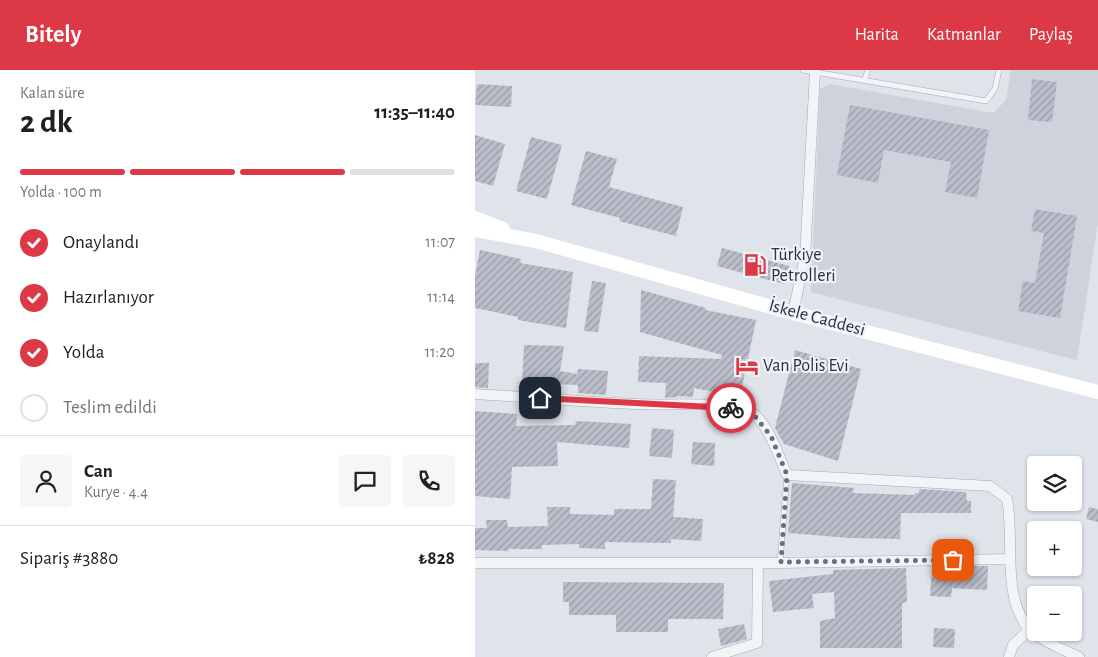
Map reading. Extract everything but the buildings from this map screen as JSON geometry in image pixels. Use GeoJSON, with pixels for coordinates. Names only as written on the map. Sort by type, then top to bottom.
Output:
{"type":"FeatureCollection","features":[{"type":"Feature","properties":{"kind":"main road","name":"İskele Caddesi"},"geometry":{"type":"LineString","coordinates":[[475,218],[536,242]]}},
{"type":"Feature","properties":{"kind":"main road","name":"İskele Caddesi"},"geometry":{"type":"LineString","coordinates":[[475,230],[536,242],[793,313],[1098,392]]}},
{"type":"Feature","properties":{"kind":"street"},"geometry":{"type":"LineString","coordinates":[[793,313],[805,257],[815,72]]}},
{"type":"Feature","properties":{"kind":"street"},"geometry":{"type":"LineString","coordinates":[[475,394],[735,408],[753,414],[771,436],[787,475],[990,486],[1007,499],[1010,511],[1011,584],[1019,611],[1027,626]]}},
{"type":"Feature","properties":{"kind":"street"},"geometry":{"type":"LineString","coordinates":[[475,562],[781,562],[1011,559]]}},
{"type":"Feature","properties":{"kind":"street"},"geometry":{"type":"LineString","coordinates":[[712,657],[757,643],[758,562]]}},
{"type":"Feature","properties":{"kind":"street"},"geometry":{"type":"LineString","coordinates":[[1009,657],[1013,645],[1027,632]]}},
{"type":"Feature","properties":{"kind":"street"},"geometry":{"type":"LineString","coordinates":[[1047,641],[1079,657]]}},
{"type":"Feature","properties":{"kind":"lane"},"geometry":{"type":"LineString","coordinates":[[803,70],[986,101],[995,89],[999,70]]}},
{"type":"Feature","properties":{"kind":"lane"},"geometry":{"type":"LineString","coordinates":[[865,80],[867,70]]}},
{"type":"Feature","properties":{"kind":"lane"},"geometry":{"type":"LineString","coordinates":[[781,562],[787,475]]}},
{"type":"Feature","properties":{"kind":"shaded area"},"geometry":{"type":"Polygon","coordinates":[[[1011,70],[1098,70],[1098,222],[1077,360],[811,292],[820,89],[830,84],[993,113],[1006,100],[1011,70]]]}},
{"type":"Feature","properties":{"kind":"way so far"},"geometry":{"type":"LineString","coordinates":[[731,408],[753,414],[771,436],[787,475],[781,562],[953,560]]}},
{"type":"Feature","properties":{"kind":"place","name":"Türkiye Petrolleri"},"geometry":{"type":"Point","coordinates":[755,265]}},
{"type":"Feature","properties":{"kind":"place","name":"Van Polis Evi"},"geometry":{"type":"Point","coordinates":[747,366]}},
{"type":"Feature","properties":{"kind":"route"},"geometry":{"type":"LineString","coordinates":[[540,398],[731,408]]}}]}
